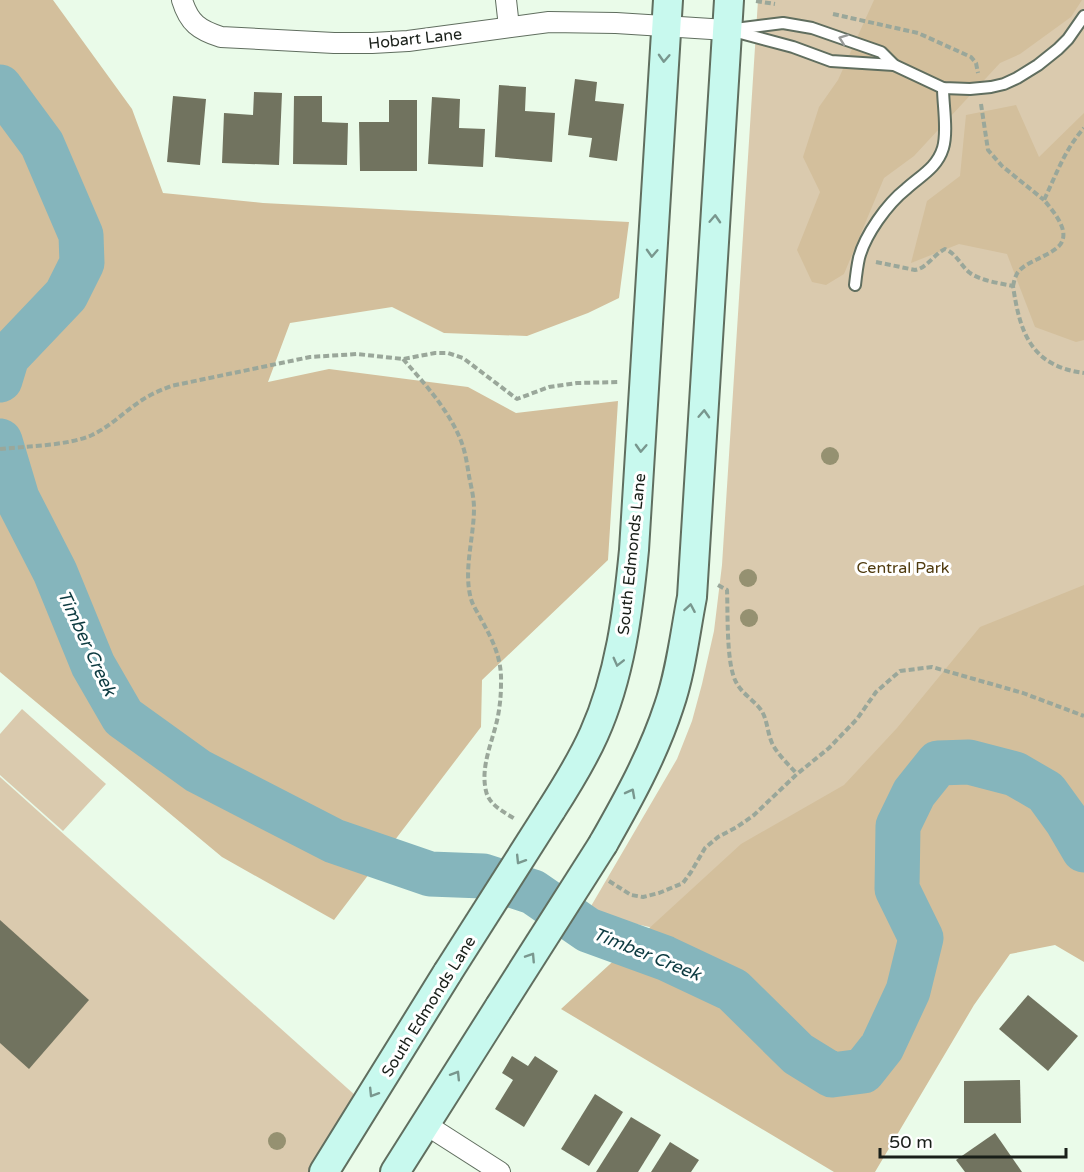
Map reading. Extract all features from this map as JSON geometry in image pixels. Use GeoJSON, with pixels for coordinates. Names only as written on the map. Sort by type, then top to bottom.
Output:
{"type":"FeatureCollection","features":[{"type":"Feature","properties":{"kind":"main road"},"geometry":{"type":"LineString","coordinates":[[395,1172],[603,844],[639,780],[669,706],[692,597],[727,30],[742,1]]}},
{"type":"Feature","properties":{"kind":"main road","name":"South Edmonds Lane"},"geometry":{"type":"LineString","coordinates":[[324,1172],[579,766],[595,733],[619,660],[634,550],[667,13]]}},
{"type":"Feature","properties":{"kind":"street","name":"Hobart Lane"},"geometry":{"type":"LineString","coordinates":[[182,0],[194,23],[206,32],[221,37],[372,43],[408,41],[549,22],[605,23],[667,13],[727,30]]}},
{"type":"Feature","properties":{"kind":"street"},"geometry":{"type":"LineString","coordinates":[[506,0],[509,27]]}},
{"type":"Feature","properties":{"kind":"street"},"geometry":{"type":"LineString","coordinates":[[425,1124],[500,1172]]}},
{"type":"Feature","properties":{"kind":"lane"},"geometry":{"type":"LineString","coordinates":[[727,30],[783,23],[796,24],[881,52],[894,65],[943,88],[979,88],[1004,84],[1038,65],[1063,44],[1084,16]]}},
{"type":"Feature","properties":{"kind":"lane"},"geometry":{"type":"LineString","coordinates":[[727,30],[793,47],[831,61],[894,65]]}},
{"type":"Feature","properties":{"kind":"lane"},"geometry":{"type":"LineString","coordinates":[[855,285],[859,258],[865,242],[885,212],[906,188],[927,172],[939,157],[944,137],[943,88]]}},
{"type":"Feature","properties":{"kind":"path"},"geometry":{"type":"LineString","coordinates":[[742,1],[777,5]]}},
{"type":"Feature","properties":{"kind":"path"},"geometry":{"type":"LineString","coordinates":[[830,14],[918,33],[964,53],[976,63],[988,150],[1002,166],[1044,200],[1058,216],[1062,227],[1064,239],[1059,246],[1018,272],[1013,286],[1020,322],[1026,338],[1043,357],[1055,366],[1068,371],[1084,373]]}},
{"type":"Feature","properties":{"kind":"path"},"geometry":{"type":"LineString","coordinates":[[1044,200],[1068,150],[1084,128]]}},
{"type":"Feature","properties":{"kind":"path"},"geometry":{"type":"LineString","coordinates":[[859,258],[915,270],[924,267],[938,252],[945,249],[951,252],[969,272],[982,279],[1013,286]]}},
{"type":"Feature","properties":{"kind":"path"},"geometry":{"type":"LineString","coordinates":[[0,449],[66,442],[90,436],[104,429],[141,400],[157,391],[171,386],[310,357],[357,354],[403,359],[448,353],[464,358],[517,399],[549,387],[577,382],[621,382]]}},
{"type":"Feature","properties":{"kind":"path"},"geometry":{"type":"LineString","coordinates":[[715,583],[727,590],[730,659],[735,682],[760,710],[773,745],[797,774]]}},
{"type":"Feature","properties":{"kind":"green space","name":"Central Park"},"geometry":{"type":"Polygon","coordinates":[[[758,0],[1084,0],[1084,815],[703,939],[587,913],[677,759],[692,721],[714,631],[722,565],[758,0]]]}},
{"type":"Feature","properties":{"kind":"green space"},"geometry":{"type":"Polygon","coordinates":[[[22,709],[106,784],[63,831],[0,775],[0,734],[22,709]]]}},
{"type":"Feature","properties":{"kind":"green space"},"geometry":{"type":"Polygon","coordinates":[[[0,777],[356,1096],[308,1172],[0,1172],[0,777]]]}},
{"type":"Feature","properties":{"kind":"shaded area"},"geometry":{"type":"Polygon","coordinates":[[[0,0],[53,0],[132,109],[163,193],[263,203],[629,222],[619,298],[588,313],[527,336],[444,333],[392,307],[290,323],[268,382],[329,369],[468,387],[516,413],[618,401],[608,560],[482,680],[481,727],[334,920],[222,857],[0,672],[0,0]]]}},
{"type":"Feature","properties":{"kind":"shaded area"},"geometry":{"type":"Polygon","coordinates":[[[874,0],[1082,0],[1071,17],[1020,54],[1000,63],[914,156],[884,178],[844,274],[826,285],[812,282],[797,250],[820,192],[803,157],[819,107],[838,80],[874,0]]]}},
{"type":"Feature","properties":{"kind":"shaded area"},"geometry":{"type":"Polygon","coordinates":[[[1016,105],[1039,157],[1084,113],[1084,340],[1076,342],[1035,327],[1007,254],[959,244],[911,263],[927,201],[960,176],[966,115],[1016,105]]]}},
{"type":"Feature","properties":{"kind":"shaded area"},"geometry":{"type":"Polygon","coordinates":[[[1084,585],[1084,962],[1055,945],[1010,954],[974,1005],[875,1172],[834,1172],[561,1009],[741,844],[844,785],[897,728],[980,627],[1084,585]]]}},
{"type":"Feature","properties":{"kind":"building"},"geometry":{"type":"Polygon","coordinates":[[[575,79],[597,82],[595,101],[624,104],[617,161],[589,157],[592,138],[568,135],[575,79]]]}},
{"type":"Feature","properties":{"kind":"building"},"geometry":{"type":"Polygon","coordinates":[[[499,85],[526,87],[525,111],[555,113],[552,162],[495,157],[499,85]]]}},
{"type":"Feature","properties":{"kind":"building"},"geometry":{"type":"Polygon","coordinates":[[[254,92],[282,93],[279,165],[222,163],[224,113],[253,115],[254,92]]]}},
{"type":"Feature","properties":{"kind":"building"},"geometry":{"type":"Polygon","coordinates":[[[173,96],[206,99],[200,165],[167,162],[173,96]]]}},
{"type":"Feature","properties":{"kind":"building"},"geometry":{"type":"Polygon","coordinates":[[[294,96],[322,96],[322,122],[348,123],[347,165],[293,164],[294,96]]]}},
{"type":"Feature","properties":{"kind":"building"},"geometry":{"type":"Polygon","coordinates":[[[432,97],[460,99],[459,128],[485,129],[483,167],[428,164],[432,97]]]}},
{"type":"Feature","properties":{"kind":"building"},"geometry":{"type":"Polygon","coordinates":[[[389,100],[417,100],[417,171],[360,171],[359,122],[389,122],[389,100]]]}},
{"type":"Feature","properties":{"kind":"building"},"geometry":{"type":"Polygon","coordinates":[[[0,920],[89,1000],[29,1069],[0,1043],[0,920]]]}},
{"type":"Feature","properties":{"kind":"building"},"geometry":{"type":"Polygon","coordinates":[[[1028,995],[1078,1036],[1048,1071],[999,1029],[1028,995]]]}},
{"type":"Feature","properties":{"kind":"building"},"geometry":{"type":"Polygon","coordinates":[[[512,1056],[528,1066],[535,1056],[558,1071],[524,1127],[495,1109],[513,1080],[502,1073],[512,1056]]]}},
{"type":"Feature","properties":{"kind":"building"},"geometry":{"type":"Polygon","coordinates":[[[1020,1080],[1021,1123],[964,1123],[964,1081],[1020,1080]]]}},
{"type":"Feature","properties":{"kind":"building"},"geometry":{"type":"Polygon","coordinates":[[[595,1094],[623,1112],[589,1166],[561,1149],[595,1094]]]}},
{"type":"Feature","properties":{"kind":"building"},"geometry":{"type":"Polygon","coordinates":[[[631,1117],[661,1135],[638,1172],[596,1172],[631,1117]]]}},
{"type":"Feature","properties":{"kind":"building"},"geometry":{"type":"Polygon","coordinates":[[[995,1133],[1022,1172],[965,1172],[956,1160],[995,1133]]]}},
{"type":"Feature","properties":{"kind":"building"},"geometry":{"type":"Polygon","coordinates":[[[670,1142],[699,1160],[691,1172],[651,1172],[670,1142]]]}},
{"type":"Feature","properties":{"kind":"waterway","name":"Timber Creek"},"geometry":{"type":"LineString","coordinates":[[0,87],[42,144],[81,235],[82,263],[66,295],[7,357],[0,380]]}},
{"type":"Feature","properties":{"kind":"waterway","name":"Timber Creek"},"geometry":{"type":"LineString","coordinates":[[0,441],[17,498],[55,572],[93,665],[123,717],[198,771],[334,841],[430,874],[483,876],[533,892],[588,930],[665,958],[733,990],[798,1054],[832,1075],[863,1071],[882,1047],[908,991],[921,938],[897,889],[898,826],[914,793],[938,763],[969,762],[1015,774],[1046,792],[1084,850]]}}]}
